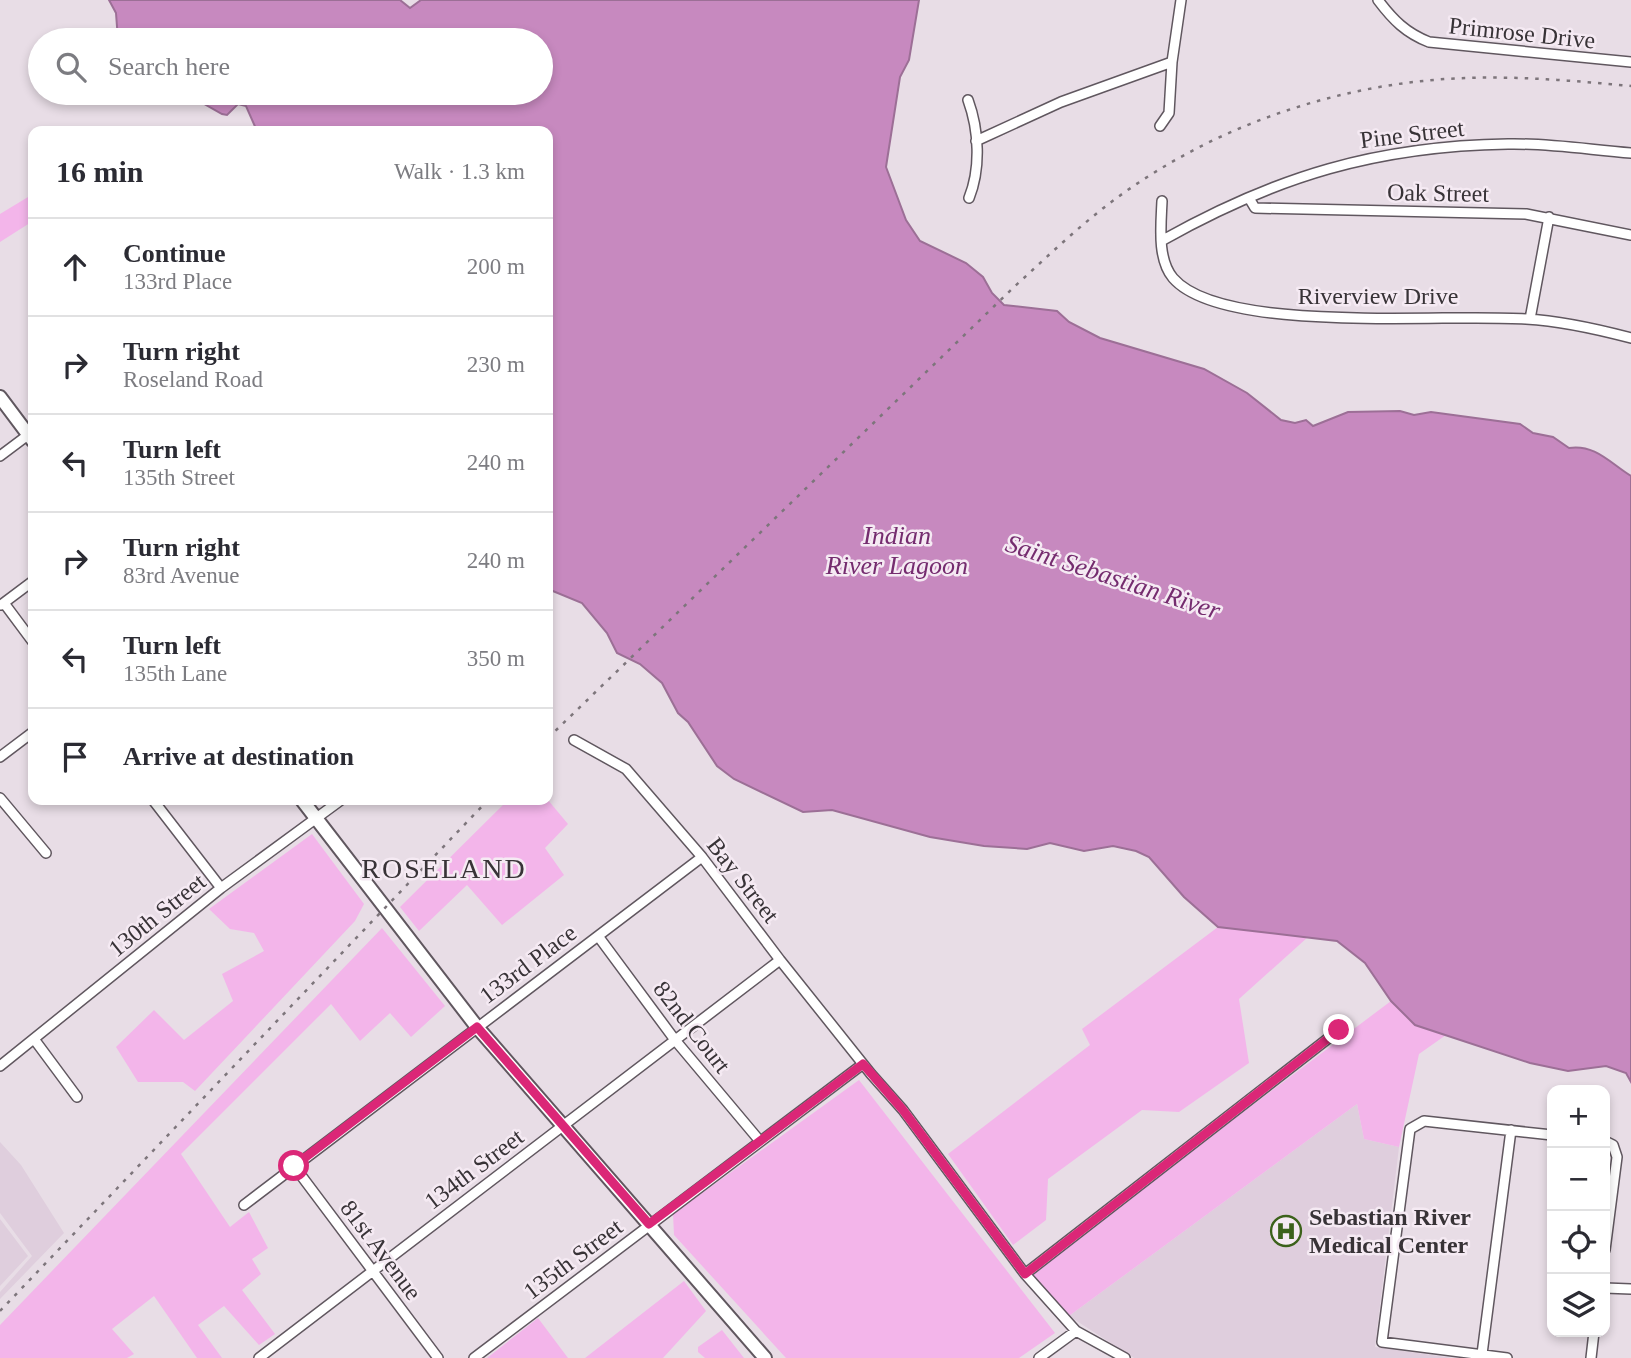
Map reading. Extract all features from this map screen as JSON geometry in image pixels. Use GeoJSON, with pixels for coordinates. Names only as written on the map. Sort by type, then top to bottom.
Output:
{"type":"FeatureCollection","features":[{"type":"Feature","properties":{"kind":"main road"},"geometry":{"type":"LineString","coordinates":[[0,397],[28,431]]}},
{"type":"Feature","properties":{"kind":"main road"},"geometry":{"type":"LineString","coordinates":[[306,805],[477,1027],[765,1358]]}},
{"type":"Feature","properties":{"kind":"street"},"geometry":{"type":"LineString","coordinates":[[1160,127],[1169,113],[1172,62],[1183,0]]}},
{"type":"Feature","properties":{"kind":"street","name":"Primrose Drive"},"geometry":{"type":"LineString","coordinates":[[1378,0],[1392,19],[1411,35],[1453,47],[1631,62]]}},
{"type":"Feature","properties":{"kind":"street"},"geometry":{"type":"LineString","coordinates":[[976,141],[1060,102],[1172,62]]}},
{"type":"Feature","properties":{"kind":"street"},"geometry":{"type":"LineString","coordinates":[[968,100],[976,122],[975,175],[969,198]]}},
{"type":"Feature","properties":{"kind":"street","name":"Pine Street"},"geometry":{"type":"LineString","coordinates":[[1163,240],[1208,215],[1286,181],[1341,163],[1410,149],[1511,144],[1631,153]]}},
{"type":"Feature","properties":{"kind":"street","name":"Oak Street"},"geometry":{"type":"LineString","coordinates":[[1249,198],[1255,208],[1549,217],[1631,235]]}},
{"type":"Feature","properties":{"kind":"street","name":"Riverview Drive"},"geometry":{"type":"LineString","coordinates":[[1162,201],[1164,262],[1172,278],[1188,292],[1207,302],[1230,308],[1295,316],[1530,319],[1631,338]]}},
{"type":"Feature","properties":{"kind":"street"},"geometry":{"type":"LineString","coordinates":[[1530,319],[1549,217]]}},
{"type":"Feature","properties":{"kind":"street"},"geometry":{"type":"LineString","coordinates":[[0,456],[28,438]]}},
{"type":"Feature","properties":{"kind":"street"},"geometry":{"type":"LineString","coordinates":[[28,585],[2,604],[28,636]]}},
{"type":"Feature","properties":{"kind":"street"},"geometry":{"type":"LineString","coordinates":[[0,757],[28,736]]}},
{"type":"Feature","properties":{"kind":"street","name":"Bay Street"},"geometry":{"type":"LineString","coordinates":[[574,740],[626,769],[702,857],[780,960],[903,1110],[1025,1274],[1076,1331],[1125,1358]]}},
{"type":"Feature","properties":{"kind":"street"},"geometry":{"type":"LineString","coordinates":[[0,798],[46,853]]}},
{"type":"Feature","properties":{"kind":"street"},"geometry":{"type":"LineString","coordinates":[[157,805],[221,888]]}},
{"type":"Feature","properties":{"kind":"street","name":"130th Street"},"geometry":{"type":"LineString","coordinates":[[0,1066],[221,888],[334,805]]}},
{"type":"Feature","properties":{"kind":"street","name":"133rd Place"},"geometry":{"type":"LineString","coordinates":[[244,1205],[702,857]]}},
{"type":"Feature","properties":{"kind":"street","name":"82nd Court"},"geometry":{"type":"LineString","coordinates":[[598,936],[675,1040],[759,1140]]}},
{"type":"Feature","properties":{"kind":"street","name":"134th Street"},"geometry":{"type":"LineString","coordinates":[[258,1358],[780,960]]}},
{"type":"Feature","properties":{"kind":"street"},"geometry":{"type":"LineString","coordinates":[[1025,1274],[1339,1030]]}},
{"type":"Feature","properties":{"kind":"street"},"geometry":{"type":"LineString","coordinates":[[34,1039],[77,1097]]}},
{"type":"Feature","properties":{"kind":"street","name":"135th Street"},"geometry":{"type":"LineString","coordinates":[[474,1358],[863,1064]]}},
{"type":"Feature","properties":{"kind":"street"},"geometry":{"type":"LineString","coordinates":[[1507,1358],[1382,1342],[1410,1129],[1416,1123],[1424,1121],[1547,1134]]}},
{"type":"Feature","properties":{"kind":"street"},"geometry":{"type":"LineString","coordinates":[[1482,1354],[1511,1130]]}},
{"type":"Feature","properties":{"kind":"street"},"geometry":{"type":"LineString","coordinates":[[1610,1145],[1617,1157],[1610,1211]]}},
{"type":"Feature","properties":{"kind":"street","name":"81st Avenue"},"geometry":{"type":"LineString","coordinates":[[294,1166],[438,1358]]}},
{"type":"Feature","properties":{"kind":"street"},"geometry":{"type":"LineString","coordinates":[[1610,1289],[1631,1289]]}},
{"type":"Feature","properties":{"kind":"street"},"geometry":{"type":"LineString","coordinates":[[1039,1358],[1076,1331]]}},
{"type":"Feature","properties":{"kind":"street"},"geometry":{"type":"LineString","coordinates":[[1591,1358],[1593,1337]]}},
{"type":"Feature","properties":{"kind":"shaded area"},"geometry":{"type":"Polygon","coordinates":[[[28,197],[28,224],[0,242],[0,214],[28,197]]]}},
{"type":"Feature","properties":{"kind":"shaded area"},"geometry":{"type":"Polygon","coordinates":[[[503,805],[552,805],[568,824],[545,848],[564,875],[502,925],[467,885],[419,931],[400,907],[503,805]]]}},
{"type":"Feature","properties":{"kind":"shaded area"},"geometry":{"type":"Polygon","coordinates":[[[312,834],[364,904],[355,921],[195,1091],[183,1082],[138,1082],[116,1047],[154,1010],[184,1040],[233,1001],[222,974],[264,951],[254,933],[230,929],[209,909],[312,834]]]}},
{"type":"Feature","properties":{"kind":"shaded area"},"geometry":{"type":"Polygon","coordinates":[[[1218,927],[1308,937],[1239,999],[1249,1063],[1179,1112],[1142,1110],[1048,1179],[1046,1220],[1013,1245],[948,1154],[1090,1045],[1082,1029],[1218,927]]]}},
{"type":"Feature","properties":{"kind":"shaded area"},"geometry":{"type":"Polygon","coordinates":[[[382,928],[445,1006],[411,1037],[390,1013],[360,1041],[331,1004],[181,1154],[230,1227],[249,1212],[268,1248],[252,1259],[261,1274],[242,1290],[275,1334],[259,1345],[224,1306],[198,1325],[222,1358],[197,1358],[154,1296],[112,1329],[134,1354],[127,1358],[0,1358],[0,1325],[382,928]]]}},
{"type":"Feature","properties":{"kind":"shaded area"},"geometry":{"type":"Polygon","coordinates":[[[1391,1001],[1415,1025],[1446,1035],[1419,1054],[1399,1147],[1364,1139],[1357,1104],[1069,1316],[1029,1273],[1391,1001]]]}},
{"type":"Feature","properties":{"kind":"shaded area"},"geometry":{"type":"Polygon","coordinates":[[[859,1080],[1055,1333],[1019,1358],[786,1358],[674,1235],[673,1214],[859,1080]]]}},
{"type":"Feature","properties":{"kind":"shaded area","name":"Sebastian River Medical Center"},"geometry":{"type":"Polygon","coordinates":[[[1357,1104],[1364,1139],[1399,1147],[1375,1347],[1453,1358],[1134,1358],[1069,1316],[1357,1104]]]}},
{"type":"Feature","properties":{"kind":"shaded area"},"geometry":{"type":"Polygon","coordinates":[[[0,1142],[21,1165],[64,1233],[0,1299],[0,1292],[32,1256],[0,1213],[0,1142]]]}},
{"type":"Feature","properties":{"kind":"shaded area"},"geometry":{"type":"Polygon","coordinates":[[[0,1219],[28,1256],[0,1286],[0,1219]]]}},
{"type":"Feature","properties":{"kind":"shaded area"},"geometry":{"type":"Polygon","coordinates":[[[684,1281],[706,1311],[663,1358],[585,1358],[684,1281]]]}},
{"type":"Feature","properties":{"kind":"shaded area"},"geometry":{"type":"Polygon","coordinates":[[[538,1318],[568,1358],[487,1358],[538,1318]]]}},
{"type":"Feature","properties":{"kind":"shaded area"},"geometry":{"type":"Polygon","coordinates":[[[722,1330],[744,1358],[705,1358],[698,1352],[698,1347],[722,1330]]]}},
{"type":"Feature","properties":{"kind":"water","name":"Indian River Lagoon"},"geometry":{"type":"Polygon","coordinates":[[[109,0],[400,0],[410,8],[421,0],[919,0],[909,60],[900,77],[886,167],[906,220],[920,241],[966,263],[983,277],[992,293],[1004,305],[1057,311],[1069,322],[1100,338],[1204,369],[1247,393],[1281,420],[1295,423],[1306,420],[1313,426],[1348,412],[1400,411],[1414,415],[1431,412],[1520,424],[1533,433],[1553,437],[1569,448],[1587,449],[1609,460],[1631,476],[1631,1082],[1626,1073],[1606,1066],[1568,1071],[1530,1063],[1415,1025],[1391,1001],[1365,963],[1337,941],[1218,927],[1184,897],[1149,857],[1136,851],[1113,846],[1084,851],[1050,843],[1027,849],[984,846],[930,837],[832,810],[803,812],[734,779],[717,766],[688,722],[678,713],[662,683],[640,664],[617,653],[607,633],[582,603],[553,591],[553,126],[255,126],[246,106],[242,105],[553,105],[553,28],[117,28],[116,13],[109,0]]]}},
{"type":"Feature","properties":{"kind":"water","name":"Indian River Lagoon"},"geometry":{"type":"Polygon","coordinates":[[[206,105],[237,105],[227,115],[206,105]]]}},
{"type":"Feature","properties":{"kind":"railway"},"geometry":{"type":"LineString","coordinates":[[553,733],[1014,287],[1091,218],[1157,171],[1240,128],[1328,98],[1374,88],[1466,78],[1548,79],[1631,86]]}},
{"type":"Feature","properties":{"kind":"railway"},"geometry":{"type":"LineString","coordinates":[[0,1311],[483,805]]}},
{"type":"Feature","properties":{"kind":"place","name":"Sebastian River Medical Center"},"geometry":{"type":"Point","coordinates":[1286,1231]}},
{"type":"Feature","properties":{"kind":"district","name":"ROSELAND"},"geometry":{"type":"Point","coordinates":[444,868]}},
{"type":"Feature","properties":{"kind":"route"},"geometry":{"type":"LineString","coordinates":[[294,1166],[477,1027],[649,1224],[863,1064],[903,1110],[1025,1274],[1339,1030]]}},
{"type":"Feature","properties":{"kind":"water label","name":"Saint Sebastian River"},"geometry":{"type":"Point","coordinates":[1113,577]}}]}
